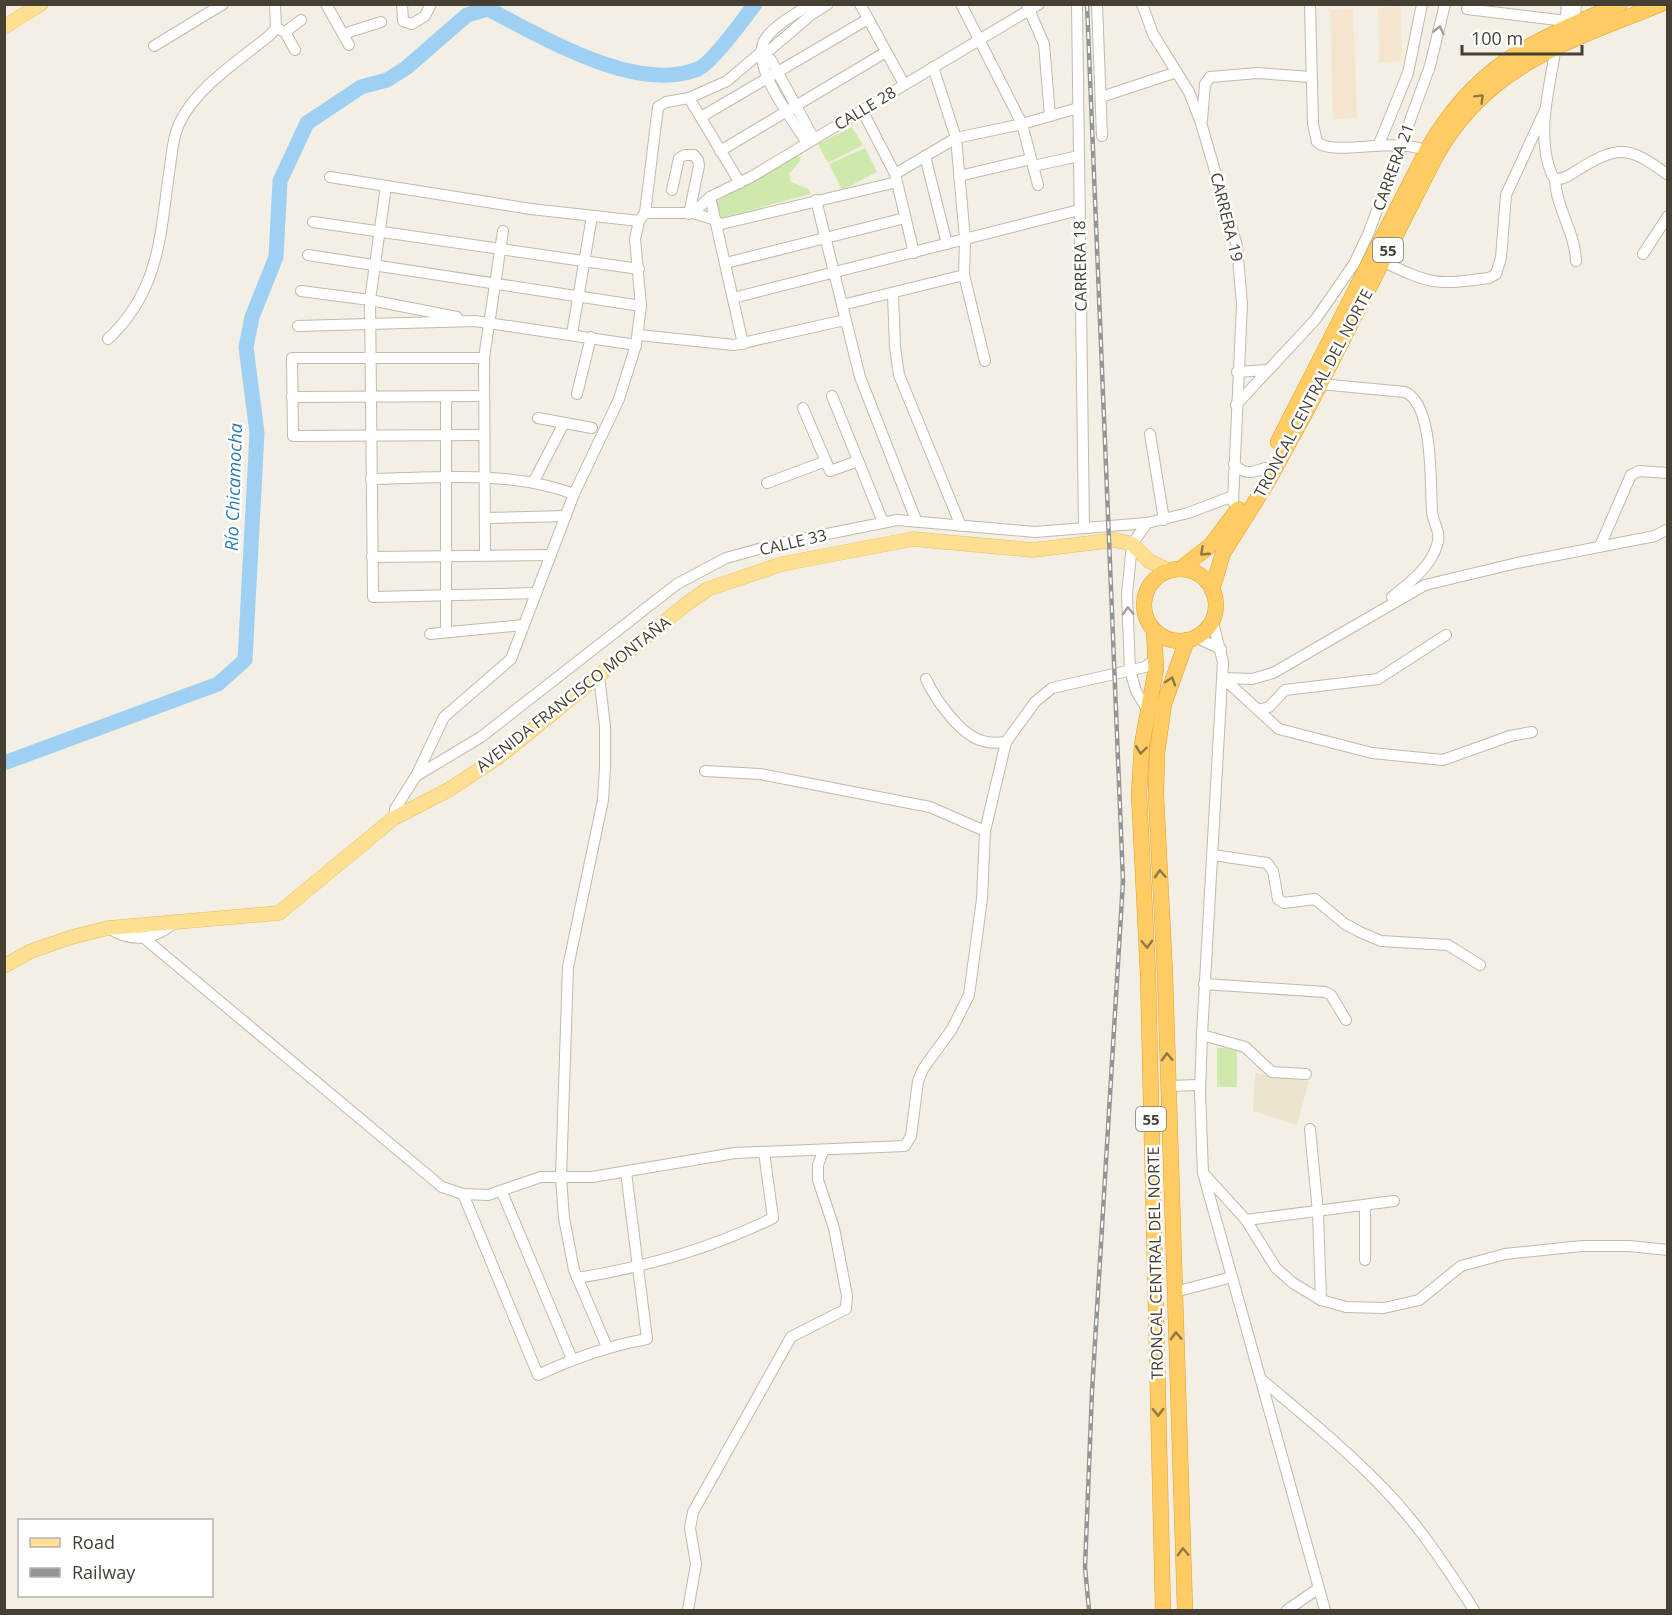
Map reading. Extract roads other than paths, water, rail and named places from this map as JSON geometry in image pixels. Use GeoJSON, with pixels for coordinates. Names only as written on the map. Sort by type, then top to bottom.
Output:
{"type":"FeatureCollection","features":[{"type":"Feature","properties":{"kind":"highway","name":"TRONCAL CENTRAL DEL NORTE"},"geometry":{"type":"LineString","coordinates":[[1175,570],[1204,552],[1233,517],[1265,468],[1455,107],[1487,74],[1523,48],[1570,23],[1620,4]]}},
{"type":"Feature","properties":{"kind":"highway","name":"TRONCAL CENTRAL DEL NORTE"},"geometry":{"type":"LineString","coordinates":[[1212,590],[1223,553],[1267,483],[1320,384],[1382,261],[1432,153],[1491,87],[1526,61],[1556,46],[1661,4]]}},
{"type":"Feature","properties":{"kind":"highway"},"geometry":{"type":"LineString","coordinates":[[1175,570],[1197,574],[1212,590]]}},
{"type":"Feature","properties":{"kind":"highway","name":"55"},"geometry":{"type":"LineString","coordinates":[[1154,630],[1144,610],[1146,596],[1157,578],[1175,570]]}},
{"type":"Feature","properties":{"kind":"highway","name":"55"},"geometry":{"type":"LineString","coordinates":[[1191,639],[1205,630],[1212,619],[1215,605],[1212,590]]}},
{"type":"Feature","properties":{"kind":"highway","name":"TRONCAL CENTRAL DEL NORTE"},"geometry":{"type":"LineString","coordinates":[[1154,630],[1157,658],[1140,758],[1139,794],[1148,975],[1163,1611]]}},
{"type":"Feature","properties":{"kind":"highway"},"geometry":{"type":"LineString","coordinates":[[1154,630],[1169,639],[1191,639]]}},
{"type":"Feature","properties":{"kind":"highway","name":"TRONCAL CENTRAL DEL NORTE"},"geometry":{"type":"LineString","coordinates":[[1185,1611],[1157,753],[1168,688],[1191,639]]}},
{"type":"Feature","properties":{"kind":"main road"},"geometry":{"type":"LineString","coordinates":[[4,27],[41,4]]}},
{"type":"Feature","properties":{"kind":"main road","name":"AVENIDA FRANCISCO MONTAÑA"},"geometry":{"type":"LineString","coordinates":[[4,966],[32,951],[72,937],[108,928],[279,913],[394,818],[450,789],[500,756],[708,589],[782,564],[913,539],[1033,550],[1108,539],[1132,544]]}},
{"type":"Feature","properties":{"kind":"main road"},"geometry":{"type":"LineString","coordinates":[[1132,544],[1149,561],[1175,570]]}},
{"type":"Feature","properties":{"kind":"street"},"geometry":{"type":"LineString","coordinates":[[154,46],[223,4]]}},
{"type":"Feature","properties":{"kind":"street"},"geometry":{"type":"LineString","coordinates":[[326,4],[349,45]]}},
{"type":"Feature","properties":{"kind":"street"},"geometry":{"type":"LineString","coordinates":[[402,4],[403,21],[412,24],[425,16],[431,4]]}},
{"type":"Feature","properties":{"kind":"street"},"geometry":{"type":"LineString","coordinates":[[792,108],[768,79],[763,70],[760,54],[765,38],[811,4]]}},
{"type":"Feature","properties":{"kind":"street"},"geometry":{"type":"LineString","coordinates":[[794,15],[828,4]]}},
{"type":"Feature","properties":{"kind":"street"},"geometry":{"type":"LineString","coordinates":[[860,4],[904,84]]}},
{"type":"Feature","properties":{"kind":"street"},"geometry":{"type":"LineString","coordinates":[[961,4],[1022,124],[1038,185]]}},
{"type":"Feature","properties":{"kind":"street","name":"CARRERA 18"},"geometry":{"type":"LineString","coordinates":[[1077,4],[1084,528]]}},
{"type":"Feature","properties":{"kind":"street"},"geometry":{"type":"LineString","coordinates":[[1097,4],[1102,136]]}},
{"type":"Feature","properties":{"kind":"street","name":"CARRERA 19"},"geometry":{"type":"LineString","coordinates":[[1142,4],[1154,34],[1177,72],[1201,123],[1237,246],[1242,304],[1237,372],[1233,517]]}},
{"type":"Feature","properties":{"kind":"street"},"geometry":{"type":"LineString","coordinates":[[1310,4],[1311,77],[1317,142],[1329,148],[1379,144],[1400,145],[1432,153]]}},
{"type":"Feature","properties":{"kind":"street"},"geometry":{"type":"LineString","coordinates":[[1379,144],[1408,73],[1422,4]]}},
{"type":"Feature","properties":{"kind":"street","name":"CARRERA 21"},"geometry":{"type":"LineString","coordinates":[[1236,405],[1315,320],[1354,264],[1369,232],[1430,66],[1445,4]]}},
{"type":"Feature","properties":{"kind":"street"},"geometry":{"type":"LineString","coordinates":[[1567,4],[1570,23]]}},
{"type":"Feature","properties":{"kind":"street"},"geometry":{"type":"LineString","coordinates":[[1570,23],[1576,4]]}},
{"type":"Feature","properties":{"kind":"street"},"geometry":{"type":"LineString","coordinates":[[276,5],[281,30],[295,50]]}},
{"type":"Feature","properties":{"kind":"street"},"geometry":{"type":"LineString","coordinates":[[1032,6],[1044,44],[1050,116]]}},
{"type":"Feature","properties":{"kind":"street","name":"CALLE 28"},"geometry":{"type":"LineString","coordinates":[[691,214],[711,197],[740,183],[811,141],[1032,6]]}},
{"type":"Feature","properties":{"kind":"street"},"geometry":{"type":"LineString","coordinates":[[1467,9],[1570,23]]}},
{"type":"Feature","properties":{"kind":"street"},"geometry":{"type":"LineString","coordinates":[[700,117],[868,19]]}},
{"type":"Feature","properties":{"kind":"street"},"geometry":{"type":"LineString","coordinates":[[108,339],[119,329],[144,292],[158,258],[172,148],[184,115],[207,88],[281,30],[301,20]]}},
{"type":"Feature","properties":{"kind":"street"},"geometry":{"type":"LineString","coordinates":[[343,34],[381,22]]}},
{"type":"Feature","properties":{"kind":"street"},"geometry":{"type":"LineString","coordinates":[[1556,46],[1545,110],[1549,168],[1555,179],[1557,197],[1575,245],[1576,261]]}},
{"type":"Feature","properties":{"kind":"street"},"geometry":{"type":"LineString","coordinates":[[720,151],[886,52]]}},
{"type":"Feature","properties":{"kind":"street"},"geometry":{"type":"LineString","coordinates":[[760,54],[771,60],[792,108],[811,141]]}},
{"type":"Feature","properties":{"kind":"street"},"geometry":{"type":"LineString","coordinates":[[394,818],[395,808],[416,776],[444,717],[511,659],[574,494],[619,399],[638,340],[641,306],[635,239],[642,217],[656,112],[661,104],[689,98],[727,81],[760,54]]}},
{"type":"Feature","properties":{"kind":"street"},"geometry":{"type":"LineString","coordinates":[[933,66],[956,138],[965,239],[964,275],[985,361]]}},
{"type":"Feature","properties":{"kind":"street"},"geometry":{"type":"LineString","coordinates":[[1101,97],[1177,72]]}},
{"type":"Feature","properties":{"kind":"street"},"geometry":{"type":"LineString","coordinates":[[1201,123],[1205,84],[1210,77],[1258,73],[1311,77]]}},
{"type":"Feature","properties":{"kind":"street"},"geometry":{"type":"LineString","coordinates":[[689,98],[740,183]]}},
{"type":"Feature","properties":{"kind":"street"},"geometry":{"type":"LineString","coordinates":[[330,177],[592,216],[642,217],[691,214],[717,222],[816,200],[896,178],[925,156],[956,138],[1022,124],[1078,108]]}},
{"type":"Feature","properties":{"kind":"street"},"geometry":{"type":"LineString","coordinates":[[862,110],[896,178],[914,253]]}},
{"type":"Feature","properties":{"kind":"street"},"geometry":{"type":"LineString","coordinates":[[1382,261],[1427,282],[1441,284],[1490,278],[1496,274],[1501,258],[1506,195],[1545,110]]}},
{"type":"Feature","properties":{"kind":"street"},"geometry":{"type":"LineString","coordinates":[[1555,179],[1563,178],[1598,157],[1622,152],[1632,152],[1668,175]]}},
{"type":"Feature","properties":{"kind":"street"},"geometry":{"type":"LineString","coordinates":[[672,190],[679,158],[694,155],[699,166],[691,214]]}},
{"type":"Feature","properties":{"kind":"street"},"geometry":{"type":"LineString","coordinates":[[925,156],[947,244]]}},
{"type":"Feature","properties":{"kind":"street"},"geometry":{"type":"LineString","coordinates":[[959,176],[1079,156]]}},
{"type":"Feature","properties":{"kind":"street"},"geometry":{"type":"LineString","coordinates":[[386,186],[370,300],[373,597],[536,593]]}},
{"type":"Feature","properties":{"kind":"street"},"geometry":{"type":"LineString","coordinates":[[711,197],[742,344]]}},
{"type":"Feature","properties":{"kind":"street"},"geometry":{"type":"LineString","coordinates":[[816,200],[860,377],[916,520]]}},
{"type":"Feature","properties":{"kind":"street"},"geometry":{"type":"LineString","coordinates":[[733,298],[1079,210]]}},
{"type":"Feature","properties":{"kind":"street"},"geometry":{"type":"LineString","coordinates":[[572,334],[592,216]]}},
{"type":"Feature","properties":{"kind":"street"},"geometry":{"type":"LineString","coordinates":[[1642,254],[1668,216]]}},
{"type":"Feature","properties":{"kind":"street"},"geometry":{"type":"LineString","coordinates":[[726,263],[905,218]]}},
{"type":"Feature","properties":{"kind":"street"},"geometry":{"type":"LineString","coordinates":[[313,222],[639,268]]}},
{"type":"Feature","properties":{"kind":"street"},"geometry":{"type":"LineString","coordinates":[[485,554],[484,358],[504,231]]}},
{"type":"Feature","properties":{"kind":"street"},"geometry":{"type":"LineString","coordinates":[[308,255],[641,306]]}},
{"type":"Feature","properties":{"kind":"street"},"geometry":{"type":"LineString","coordinates":[[842,305],[964,275]]}},
{"type":"Feature","properties":{"kind":"street"},"geometry":{"type":"LineString","coordinates":[[301,291],[370,300],[475,321]]}},
{"type":"Feature","properties":{"kind":"street"},"geometry":{"type":"LineString","coordinates":[[893,294],[895,347],[899,375],[961,526]]}},
{"type":"Feature","properties":{"kind":"street"},"geometry":{"type":"LineString","coordinates":[[298,326],[475,321],[591,337],[720,346],[742,344],[845,320]]}},
{"type":"Feature","properties":{"kind":"street"},"geometry":{"type":"LineString","coordinates":[[577,394],[591,337]]}},
{"type":"Feature","properties":{"kind":"street"},"geometry":{"type":"LineString","coordinates":[[484,358],[292,358],[293,436],[484,435]]}},
{"type":"Feature","properties":{"kind":"street"},"geometry":{"type":"LineString","coordinates":[[1237,372],[1267,370]]}},
{"type":"Feature","properties":{"kind":"street"},"geometry":{"type":"LineString","coordinates":[[1320,384],[1398,390],[1410,394],[1428,440],[1433,483],[1432,511],[1440,530],[1437,548],[1426,566],[1371,616]]}},
{"type":"Feature","properties":{"kind":"street"},"geometry":{"type":"LineString","coordinates":[[292,397],[484,396]]}},
{"type":"Feature","properties":{"kind":"street"},"geometry":{"type":"LineString","coordinates":[[832,396],[883,522]]}},
{"type":"Feature","properties":{"kind":"street"},"geometry":{"type":"LineString","coordinates":[[446,397],[446,632]]}},
{"type":"Feature","properties":{"kind":"street"},"geometry":{"type":"LineString","coordinates":[[803,408],[830,471],[858,461]]}},
{"type":"Feature","properties":{"kind":"street"},"geometry":{"type":"LineString","coordinates":[[538,418],[592,428]]}},
{"type":"Feature","properties":{"kind":"street"},"geometry":{"type":"LineString","coordinates":[[534,481],[564,423]]}},
{"type":"Feature","properties":{"kind":"street"},"geometry":{"type":"LineString","coordinates":[[1150,434],[1164,520]]}},
{"type":"Feature","properties":{"kind":"street"},"geometry":{"type":"LineString","coordinates":[[767,483],[826,460]]}},
{"type":"Feature","properties":{"kind":"street"},"geometry":{"type":"LineString","coordinates":[[1234,464],[1239,469],[1252,473],[1265,468]]}},
{"type":"Feature","properties":{"kind":"street"},"geometry":{"type":"LineString","coordinates":[[1600,546],[1631,475],[1639,471],[1668,473]]}},
{"type":"Feature","properties":{"kind":"street"},"geometry":{"type":"LineString","coordinates":[[371,479],[485,477],[534,481],[574,494]]}},
{"type":"Feature","properties":{"kind":"street","name":"CALLE 33"},"geometry":{"type":"LineString","coordinates":[[416,776],[481,737],[667,591],[698,571],[726,558],[777,544],[883,522],[916,520],[1035,532],[1164,520],[1233,496]]}},
{"type":"Feature","properties":{"kind":"street"},"geometry":{"type":"LineString","coordinates":[[485,518],[566,516]]}},
{"type":"Feature","properties":{"kind":"street"},"geometry":{"type":"LineString","coordinates":[[1147,523],[1132,544],[1127,594],[1130,670],[1136,691],[1148,711]]}},
{"type":"Feature","properties":{"kind":"street"},"geometry":{"type":"LineString","coordinates":[[1223,678],[1252,679],[1272,673],[1425,585],[1655,536],[1668,529]]}},
{"type":"Feature","properties":{"kind":"street"},"geometry":{"type":"LineString","coordinates":[[372,557],[550,555]]}},
{"type":"Feature","properties":{"kind":"street"},"geometry":{"type":"LineString","coordinates":[[1212,619],[1221,649],[1223,678],[1204,984],[1200,1085],[1203,1173],[1325,1611]]}},
{"type":"Feature","properties":{"kind":"street"},"geometry":{"type":"LineString","coordinates":[[430,634],[523,625]]}},
{"type":"Feature","properties":{"kind":"street"},"geometry":{"type":"LineString","coordinates":[[1258,710],[1271,705],[1285,690],[1378,678],[1446,635]]}},
{"type":"Feature","properties":{"kind":"street"},"geometry":{"type":"LineString","coordinates":[[1191,639],[1221,649]]}},
{"type":"Feature","properties":{"kind":"street"},"geometry":{"type":"LineString","coordinates":[[144,938],[442,1187],[463,1194],[502,1192],[541,1177],[592,1177],[735,1153],[905,1146],[909,1141],[918,1081],[923,1069],[952,1029],[972,981],[982,899],[985,831],[1006,742],[1035,702],[1053,688],[1144,667],[1157,658]]}},
{"type":"Feature","properties":{"kind":"street"},"geometry":{"type":"LineString","coordinates":[[599,676],[605,726],[604,789],[568,967],[561,1177],[564,1218],[577,1278],[607,1347]]}},
{"type":"Feature","properties":{"kind":"street"},"geometry":{"type":"LineString","coordinates":[[1223,678],[1279,729],[1341,747],[1425,760],[1455,757],[1510,736],[1532,732]]}},
{"type":"Feature","properties":{"kind":"street"},"geometry":{"type":"LineString","coordinates":[[926,679],[943,707],[966,731],[981,741],[1006,742]]}},
{"type":"Feature","properties":{"kind":"street"},"geometry":{"type":"LineString","coordinates":[[705,771],[760,774],[930,807],[985,831]]}},
{"type":"Feature","properties":{"kind":"street"},"geometry":{"type":"LineString","coordinates":[[1213,855],[1267,863],[1273,871],[1278,899],[1284,903],[1317,899],[1345,924],[1381,941],[1448,945],[1480,965]]}},
{"type":"Feature","properties":{"kind":"street"},"geometry":{"type":"LineString","coordinates":[[108,928],[131,938],[144,938],[155,936],[174,923]]}},
{"type":"Feature","properties":{"kind":"street"},"geometry":{"type":"LineString","coordinates":[[1204,984],[1325,992],[1331,995],[1346,1020]]}},
{"type":"Feature","properties":{"kind":"street"},"geometry":{"type":"LineString","coordinates":[[1202,1035],[1245,1047],[1272,1072],[1306,1074]]}},
{"type":"Feature","properties":{"kind":"street"},"geometry":{"type":"LineString","coordinates":[[1168,1086],[1200,1085]]}},
{"type":"Feature","properties":{"kind":"street"},"geometry":{"type":"LineString","coordinates":[[1310,1129],[1318,1212],[1321,1300]]}},
{"type":"Feature","properties":{"kind":"street"},"geometry":{"type":"LineString","coordinates":[[688,1611],[696,1564],[690,1528],[693,1512],[791,1337],[846,1309],[847,1296],[834,1228],[818,1180],[818,1165],[823,1151]]}},
{"type":"Feature","properties":{"kind":"street"},"geometry":{"type":"LineString","coordinates":[[577,1278],[638,1268],[707,1248],[773,1218],[764,1152]]}},
{"type":"Feature","properties":{"kind":"street"},"geometry":{"type":"LineString","coordinates":[[463,1194],[538,1375],[572,1359],[607,1347],[647,1339],[626,1172]]}},
{"type":"Feature","properties":{"kind":"street"},"geometry":{"type":"LineString","coordinates":[[1203,1173],[1246,1220],[1276,1268],[1293,1283],[1321,1300],[1365,1310],[1419,1300],[1461,1266],[1522,1252],[1582,1246],[1629,1246],[1668,1250]]}},
{"type":"Feature","properties":{"kind":"street"},"geometry":{"type":"LineString","coordinates":[[502,1192],[572,1359]]}},
{"type":"Feature","properties":{"kind":"street"},"geometry":{"type":"LineString","coordinates":[[1246,1220],[1394,1201]]}},
{"type":"Feature","properties":{"kind":"street"},"geometry":{"type":"LineString","coordinates":[[1214,1211],[1233,1204]]}},
{"type":"Feature","properties":{"kind":"street"},"geometry":{"type":"LineString","coordinates":[[1365,1205],[1365,1260]]}},
{"type":"Feature","properties":{"kind":"street"},"geometry":{"type":"LineString","coordinates":[[1175,1292],[1232,1277]]}},
{"type":"Feature","properties":{"kind":"street"},"geometry":{"type":"LineString","coordinates":[[1260,1379],[1352,1457],[1386,1491],[1444,1564],[1474,1611]]}},
{"type":"Feature","properties":{"kind":"street"},"geometry":{"type":"LineString","coordinates":[[1287,1611],[1319,1588]]}},
{"type":"Feature","properties":{"kind":"waterway","name":"Río Chicamocha"},"geometry":{"type":"LineString","coordinates":[[4,763],[218,684],[245,660],[257,433],[246,347],[252,317],[276,257],[280,181],[307,123],[361,87],[387,80],[406,68],[467,15],[488,9],[590,59],[647,74],[673,75],[698,69],[704,65],[728,40],[755,4]]}},
{"type":"Feature","properties":{"kind":"railway"},"geometry":{"type":"LineString","coordinates":[[1087,4],[1123,881],[1092,1392],[1085,1567],[1089,1610]]}}]}
